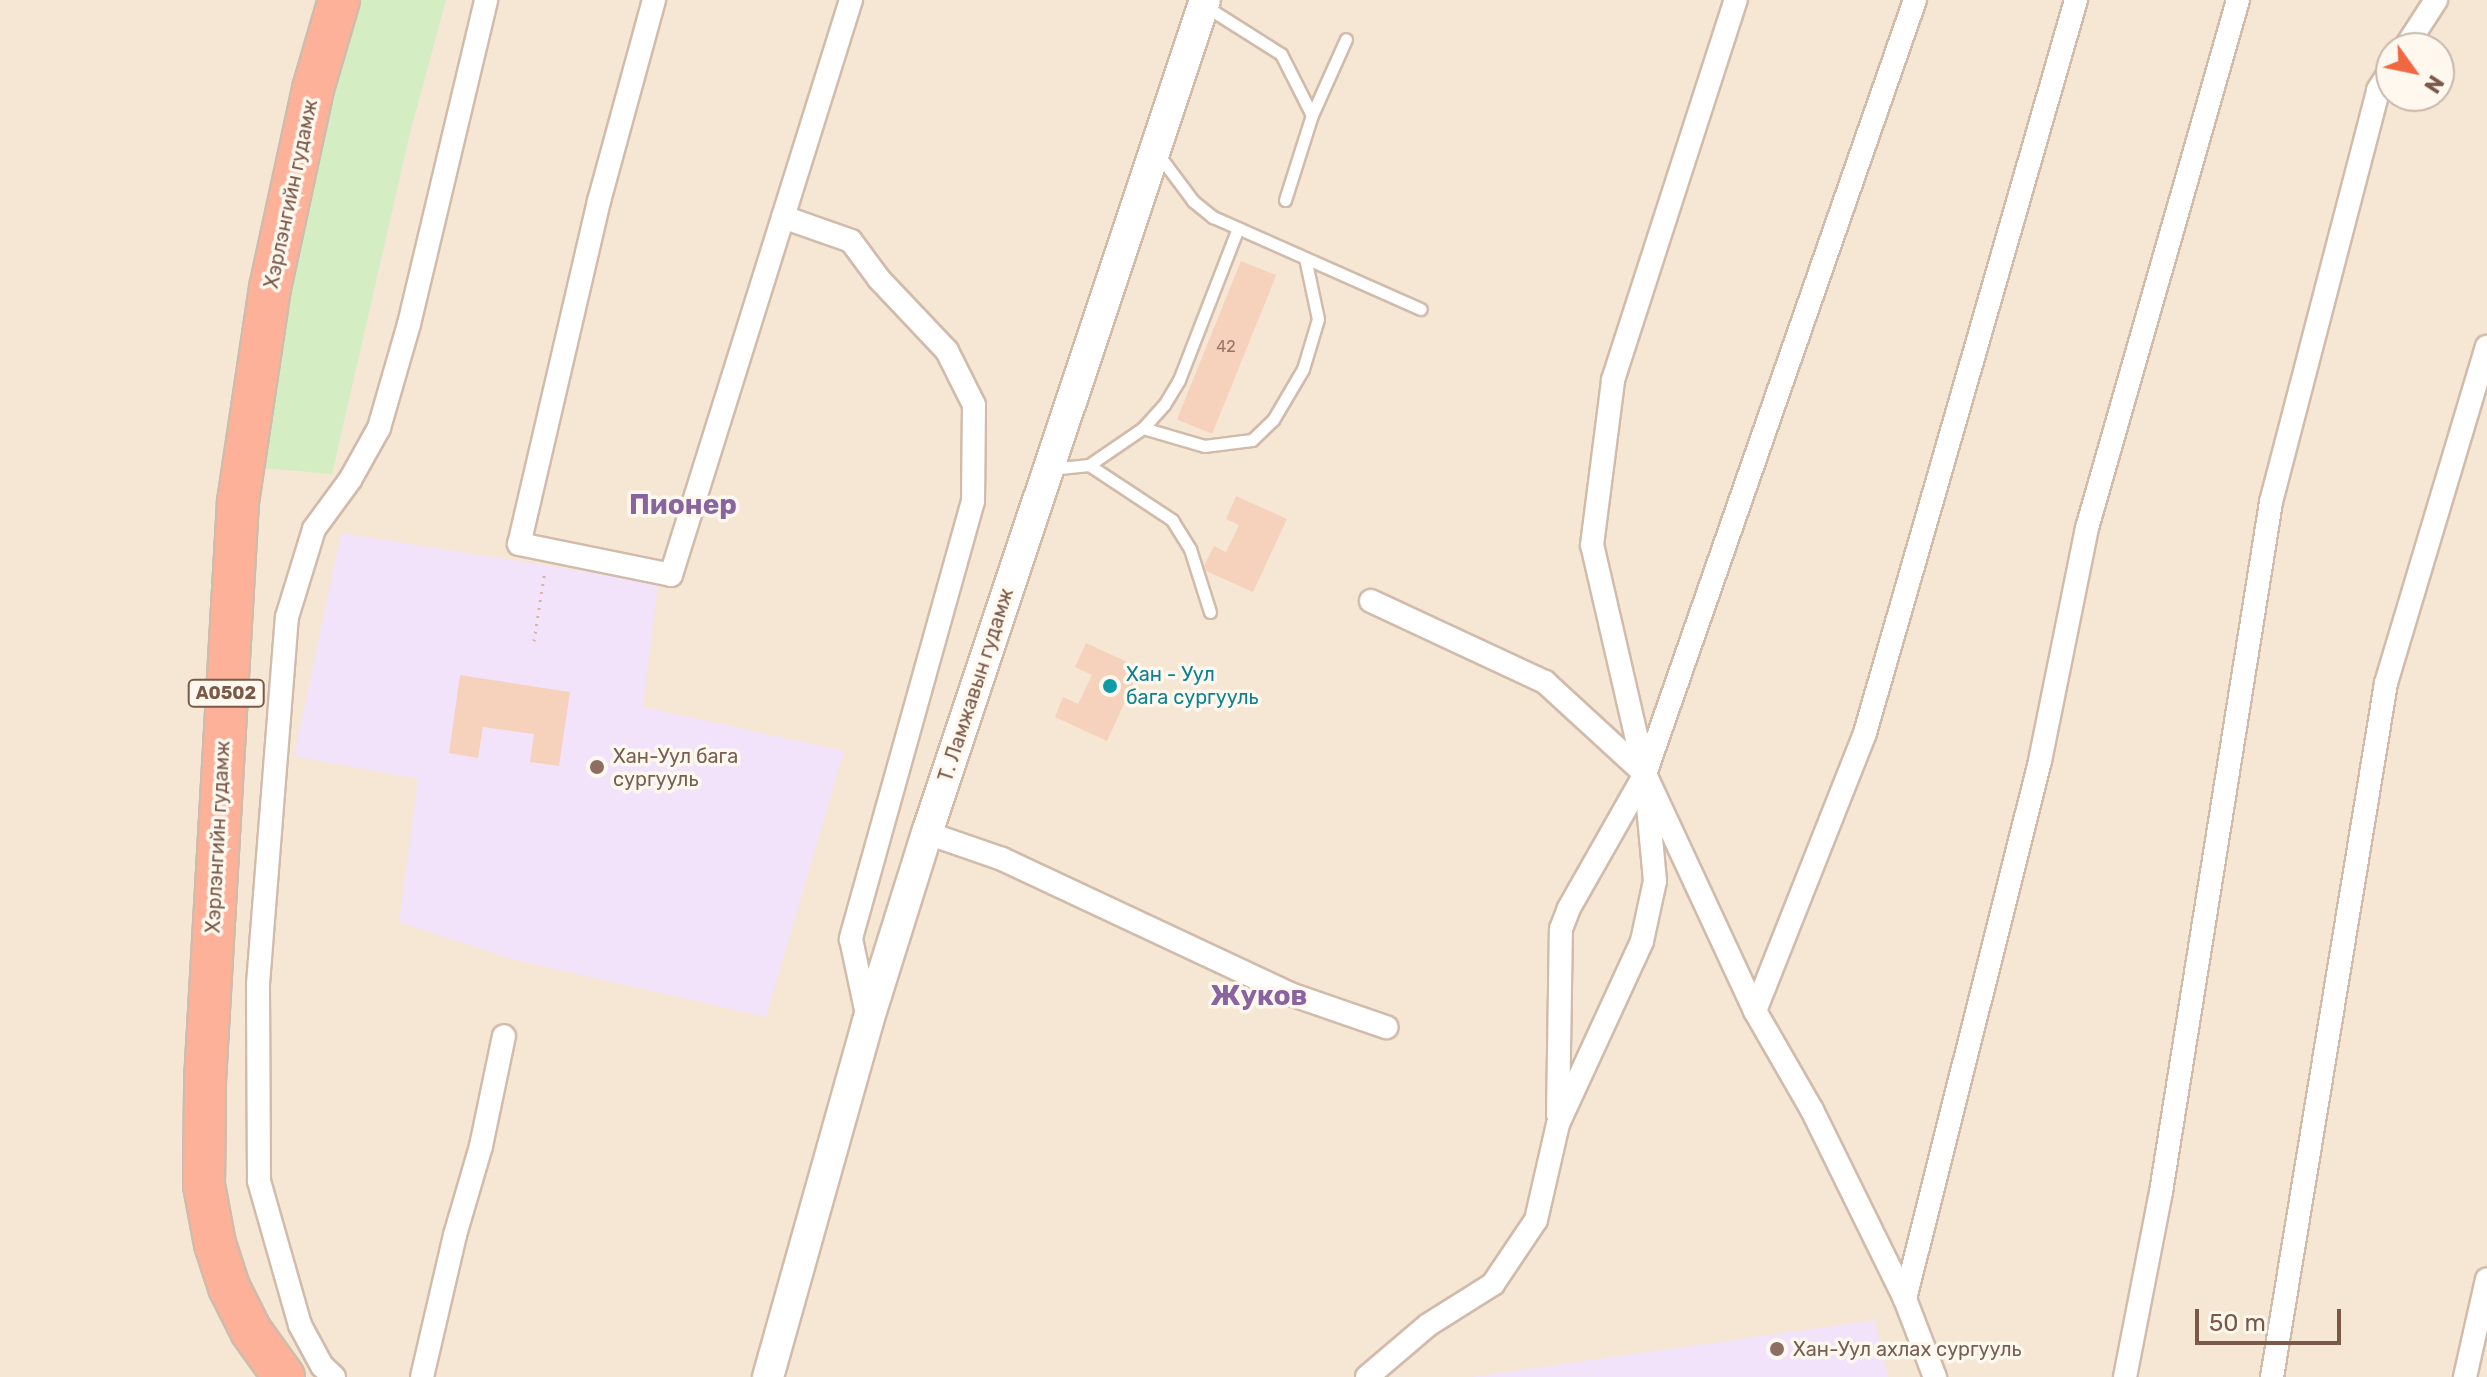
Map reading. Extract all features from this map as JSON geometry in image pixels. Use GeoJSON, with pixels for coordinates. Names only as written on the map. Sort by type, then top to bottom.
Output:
{"type":"FeatureCollection","features":[{"type":"Feature","properties":{"kind":"highway","name":"Хэрлэнгийн гудамж"},"geometry":{"type":"LineString","coordinates":[[284,1377],[251,1331],[229,1287],[215,1244],[204,1185],[205,1081],[238,502],[270,288],[313,89],[339,0]]}},
{"type":"Feature","properties":{"kind":"street"},"geometry":{"type":"LineString","coordinates":[[334,1377],[322,1366],[300,1325],[259,1181],[258,984],[287,617],[314,529],[350,480],[379,428],[409,324],[486,0]]}},
{"type":"Feature","properties":{"kind":"street"},"geometry":{"type":"LineString","coordinates":[[654,0],[599,201],[519,544],[671,575],[851,0]]}},
{"type":"Feature","properties":{"kind":"street"},"geometry":{"type":"LineString","coordinates":[[1367,1377],[1428,1325],[1493,1284],[1536,1220],[1558,1124],[1642,941],[1655,881],[1645,774],[1592,545],[1613,380],[1736,0]]}},
{"type":"Feature","properties":{"kind":"street"},"geometry":{"type":"LineString","coordinates":[[1558,1124],[1561,929],[1569,908],[1645,774],[1915,0]]}},
{"type":"Feature","properties":{"kind":"street"},"geometry":{"type":"LineString","coordinates":[[1755,1011],[1865,733],[2076,0]]}},
{"type":"Feature","properties":{"kind":"street"},"geometry":{"type":"LineString","coordinates":[[1905,1299],[2040,761],[2087,528],[2238,0]]}},
{"type":"Feature","properties":{"kind":"street"},"geometry":{"type":"LineString","coordinates":[[2415,32],[2436,0]]}},
{"type":"Feature","properties":{"kind":"street","name":"Т. Ламжавын гудамж"},"geometry":{"type":"LineString","coordinates":[[768,1377],[868,1021],[927,833],[1204,2]]}},
{"type":"Feature","properties":{"kind":"street"},"geometry":{"type":"LineString","coordinates":[[2125,1377],[2161,1192],[2271,502],[2375,102]]}},
{"type":"Feature","properties":{"kind":"street"},"geometry":{"type":"LineString","coordinates":[[783,217],[851,241],[879,279],[947,351],[974,405],[973,501],[851,939],[868,1021]]}},
{"type":"Feature","properties":{"kind":"street"},"geometry":{"type":"LineString","coordinates":[[2272,1377],[2386,683],[2487,347]]}},
{"type":"Feature","properties":{"kind":"street"},"geometry":{"type":"LineString","coordinates":[[1371,601],[1545,682],[1645,774],[1755,1011],[1812,1110],[1905,1299],[1936,1374]]}},
{"type":"Feature","properties":{"kind":"street"},"geometry":{"type":"LineString","coordinates":[[927,833],[1002,859],[1290,994],[1386,1027]]}},
{"type":"Feature","properties":{"kind":"street"},"geometry":{"type":"LineString","coordinates":[[422,1377],[455,1235],[481,1146],[504,1036]]}},
{"type":"Feature","properties":{"kind":"street"},"geometry":{"type":"LineString","coordinates":[[2465,1377],[2487,1279]]}},
{"type":"Feature","properties":{"kind":"lane"},"geometry":{"type":"LineString","coordinates":[[1204,2],[1281,54],[1312,115]]}},
{"type":"Feature","properties":{"kind":"lane"},"geometry":{"type":"LineString","coordinates":[[1285,200],[1312,115],[1346,39]]}},
{"type":"Feature","properties":{"kind":"lane"},"geometry":{"type":"LineString","coordinates":[[1155,150],[1193,201],[1213,217],[1421,309]]}},
{"type":"Feature","properties":{"kind":"lane"},"geometry":{"type":"LineString","coordinates":[[1048,469],[1089,465],[1143,428],[1164,405],[1179,380],[1238,228]]}},
{"type":"Feature","properties":{"kind":"lane"},"geometry":{"type":"LineString","coordinates":[[1143,428],[1204,446],[1252,440],[1273,420],[1303,369],[1318,319],[1305,258]]}},
{"type":"Feature","properties":{"kind":"lane"},"geometry":{"type":"LineString","coordinates":[[1089,465],[1172,520],[1190,549],[1210,612]]}},
{"type":"Feature","properties":{"kind":"path"},"geometry":{"type":"LineString","coordinates":[[534,641],[548,550]]}},
{"type":"Feature","properties":{"kind":"shaded area"},"geometry":{"type":"Polygon","coordinates":[[[0,0],[2487,0],[2487,1377],[0,1377],[0,0]]]}},
{"type":"Feature","properties":{"kind":"shaded area","name":"Хан-Уул бага сургууль"},"geometry":{"type":"Polygon","coordinates":[[[341,533],[658,583],[643,707],[844,751],[766,1017],[512,959],[399,922],[418,779],[294,756],[341,533]]]}},
{"type":"Feature","properties":{"kind":"shaded area","name":"Хан-Уул ахлах сургууль"},"geometry":{"type":"Polygon","coordinates":[[[1875,1320],[1888,1377],[1471,1377],[1875,1320]]]}},
{"type":"Feature","properties":{"kind":"green space"},"geometry":{"type":"Polygon","coordinates":[[[361,0],[446,0],[410,133],[332,474],[264,468],[306,197],[361,0]]]}},
{"type":"Feature","properties":{"kind":"building"},"geometry":{"type":"Polygon","coordinates":[[[1241,261],[1276,275],[1212,434],[1177,420],[1241,261]]]}},
{"type":"Feature","properties":{"kind":"building"},"geometry":{"type":"Polygon","coordinates":[[[1236,496],[1287,519],[1253,592],[1206,571],[1204,566],[1214,546],[1226,552],[1239,525],[1226,519],[1236,496]]]}},
{"type":"Feature","properties":{"kind":"building","name":"Хан - Уул бага сургууль"},"geometry":{"type":"Polygon","coordinates":[[[1086,643],[1140,668],[1107,741],[1055,717],[1063,697],[1078,704],[1092,675],[1075,667],[1086,643]]]}},
{"type":"Feature","properties":{"kind":"building"},"geometry":{"type":"Polygon","coordinates":[[[460,675],[570,692],[559,766],[530,762],[534,734],[483,727],[478,758],[449,753],[460,675]]]}},
{"type":"Feature","properties":{"kind":"place","name":"Хан - Уул бага сургууль"},"geometry":{"type":"Point","coordinates":[1110,686]}},
{"type":"Feature","properties":{"kind":"place","name":"Хан-Уул бага сургууль"},"geometry":{"type":"Point","coordinates":[597,767]}},
{"type":"Feature","properties":{"kind":"place","name":"Хан-Уул ахлах сургууль"},"geometry":{"type":"Point","coordinates":[1777,1349]}},
{"type":"Feature","properties":{"kind":"district","name":"Пионер"},"geometry":{"type":"Point","coordinates":[683,505]}},
{"type":"Feature","properties":{"kind":"district","name":"Жуков"},"geometry":{"type":"Point","coordinates":[1259,996]}}]}
